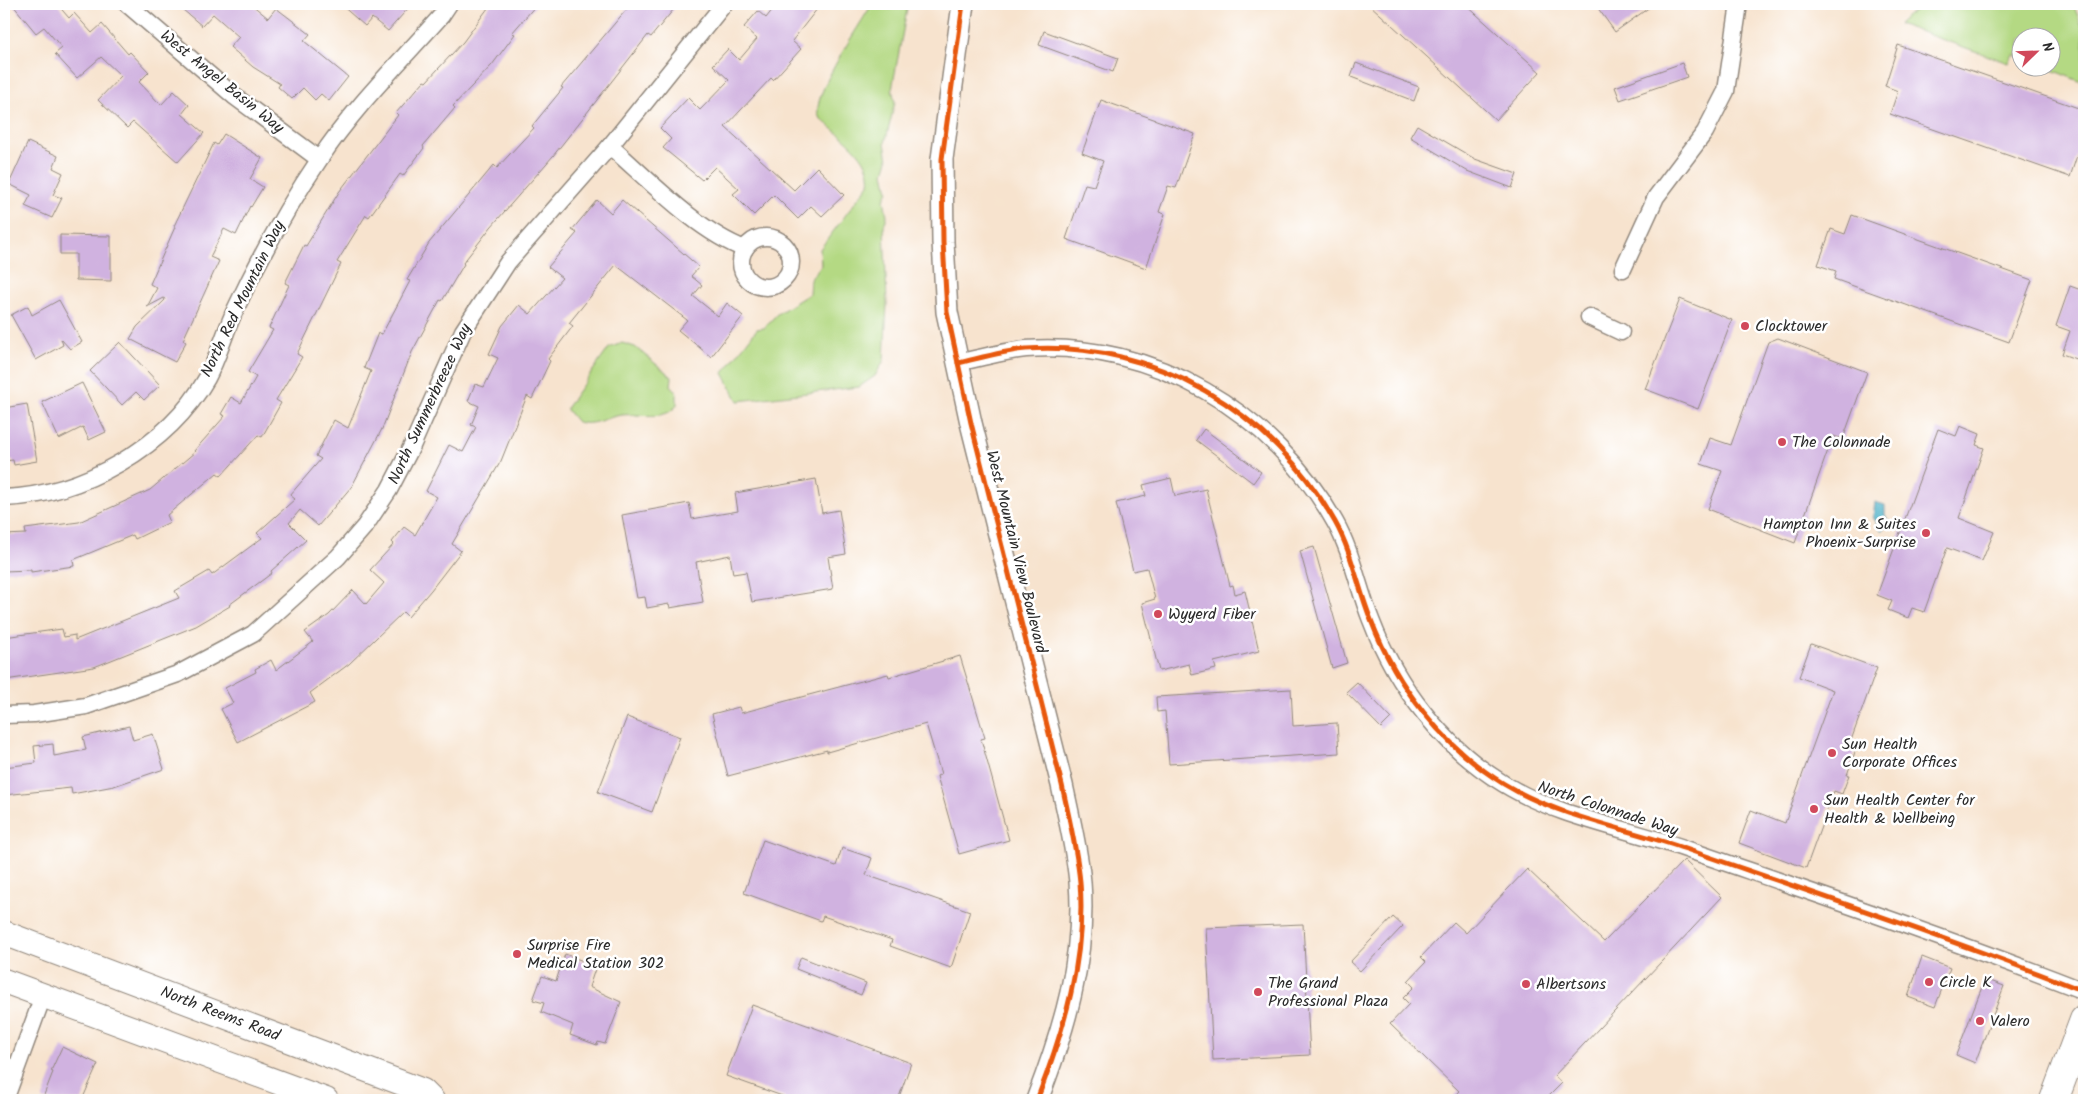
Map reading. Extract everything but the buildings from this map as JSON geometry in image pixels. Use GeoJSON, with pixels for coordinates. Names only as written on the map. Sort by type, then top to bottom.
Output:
{"type":"FeatureCollection","features":[{"type":"Feature","properties":{"kind":"highway"},"geometry":{"type":"LineString","coordinates":[[2054,1100],[2084,1020]]}},
{"type":"Feature","properties":{"kind":"main road","name":"North Reems Road"},"geometry":{"type":"LineString","coordinates":[[4,933],[423,1091],[432,1100]]}},
{"type":"Feature","properties":{"kind":"main road"},"geometry":{"type":"LineString","coordinates":[[4,981],[326,1100]]}},
{"type":"Feature","properties":{"kind":"street","name":"West Angel Basin Way"},"geometry":{"type":"LineString","coordinates":[[127,4],[234,96],[319,159]]}},
{"type":"Feature","properties":{"kind":"street","name":"North Red Mountain Way"},"geometry":{"type":"LineString","coordinates":[[4,498],[40,494],[96,476],[155,439],[182,411],[207,378],[236,309],[280,222],[319,159],[339,132],[441,16],[448,4]]}},
{"type":"Feature","properties":{"kind":"street","name":"North Summerbreeze Way"},"geometry":{"type":"LineString","coordinates":[[4,714],[34,714],[86,706],[178,674],[252,634],[291,601],[338,556],[365,526],[389,490],[412,446],[463,331],[508,262],[610,146],[724,4]]}},
{"type":"Feature","properties":{"kind":"street","name":"West Mountain View Boulevard"},"geometry":{"type":"LineString","coordinates":[[963,4],[942,159],[947,312],[958,364],[1062,785],[1073,836],[1080,882],[1081,925],[1067,1015],[1037,1100]]}},
{"type":"Feature","properties":{"kind":"street"},"geometry":{"type":"LineString","coordinates":[[1624,269],[1656,197],[1705,132],[1726,91],[1739,4]]}},
{"type":"Feature","properties":{"kind":"street"},"geometry":{"type":"LineString","coordinates":[[610,146],[706,228],[731,244],[744,249]]}},
{"type":"Feature","properties":{"kind":"street"},"geometry":{"type":"LineString","coordinates":[[1589,317],[1621,332]]}},
{"type":"Feature","properties":{"kind":"street","name":"North Colonnade Way"},"geometry":{"type":"LineString","coordinates":[[958,364],[1025,350],[1099,353],[1172,372],[1230,406],[1292,460],[1337,525],[1372,623],[1398,674],[1423,712],[1436,728],[1470,761],[1505,785],[1542,803],[1686,848],[2084,991]]}},
{"type":"Feature","properties":{"kind":"street"},"geometry":{"type":"LineString","coordinates":[[5,1100],[43,996]]}},
{"type":"Feature","properties":{"kind":"green space"},"geometry":{"type":"Polygon","coordinates":[[[872,4],[908,4],[892,89],[895,102],[885,143],[888,160],[884,173],[888,191],[884,199],[887,216],[884,226],[887,304],[884,360],[875,376],[859,387],[738,401],[723,373],[757,329],[764,328],[777,314],[809,294],[810,280],[821,265],[820,249],[869,184],[866,164],[853,147],[819,117],[818,107],[828,78],[872,4]]]}},
{"type":"Feature","properties":{"kind":"green space"},"geometry":{"type":"Polygon","coordinates":[[[1922,4],[2073,4],[2084,31],[2084,83],[2060,73],[2060,28],[2010,28],[2009,63],[1898,24],[1922,4]]]}},
{"type":"Feature","properties":{"kind":"green space"},"geometry":{"type":"Polygon","coordinates":[[[622,343],[635,347],[672,377],[671,386],[677,394],[677,405],[672,410],[659,415],[622,415],[594,423],[577,422],[567,410],[567,407],[609,348],[622,343]]]}},
{"type":"Feature","properties":{"kind":"water"},"geometry":{"type":"Polygon","coordinates":[[[1875,502],[1885,505],[1885,515],[1890,523],[1882,531],[1873,517],[1875,502]]]}},
{"type":"Feature","properties":{"kind":"cycle path"},"geometry":{"type":"LineString","coordinates":[[963,4],[942,159],[943,242],[947,312],[971,423],[1062,785],[1075,846],[1080,882],[1080,938],[1071,993],[1056,1047],[1037,1100]]}},
{"type":"Feature","properties":{"kind":"cycle path"},"geometry":{"type":"LineString","coordinates":[[958,363],[1026,349],[1073,349],[1120,357],[1164,371],[1205,391],[1244,417],[1279,447],[1309,483],[1335,522],[1346,545],[1366,608],[1381,644],[1408,691],[1424,713],[1461,752],[1504,784],[1569,814],[1663,842],[1786,883],[2084,991]]}},
{"type":"Feature","properties":{"kind":"place","name":"Clocktower"},"geometry":{"type":"Point","coordinates":[1745,326]}},
{"type":"Feature","properties":{"kind":"place","name":"The Colonnade"},"geometry":{"type":"Point","coordinates":[1782,442]}},
{"type":"Feature","properties":{"kind":"place","name":"Hampton Inn & Suites Phoenix-Surprise"},"geometry":{"type":"Point","coordinates":[1926,533]}},
{"type":"Feature","properties":{"kind":"place","name":"Wyyerd Fiber"},"geometry":{"type":"Point","coordinates":[1158,614]}},
{"type":"Feature","properties":{"kind":"place","name":"Sun Health Corporate Offices"},"geometry":{"type":"Point","coordinates":[1832,753]}},
{"type":"Feature","properties":{"kind":"place","name":"Sun Health Center for Health & Wellbeing"},"geometry":{"type":"Point","coordinates":[1814,809]}},
{"type":"Feature","properties":{"kind":"place","name":"Surprise Fire Medical Station 302"},"geometry":{"type":"Point","coordinates":[517,954]}},
{"type":"Feature","properties":{"kind":"place","name":"Circle K"},"geometry":{"type":"Point","coordinates":[1929,982]}},
{"type":"Feature","properties":{"kind":"place","name":"Albertsons"},"geometry":{"type":"Point","coordinates":[1526,984]}},
{"type":"Feature","properties":{"kind":"place","name":"The Grand Professional Plaza"},"geometry":{"type":"Point","coordinates":[1258,992]}},
{"type":"Feature","properties":{"kind":"place","name":"Valero"},"geometry":{"type":"Point","coordinates":[1980,1021]}}]}
